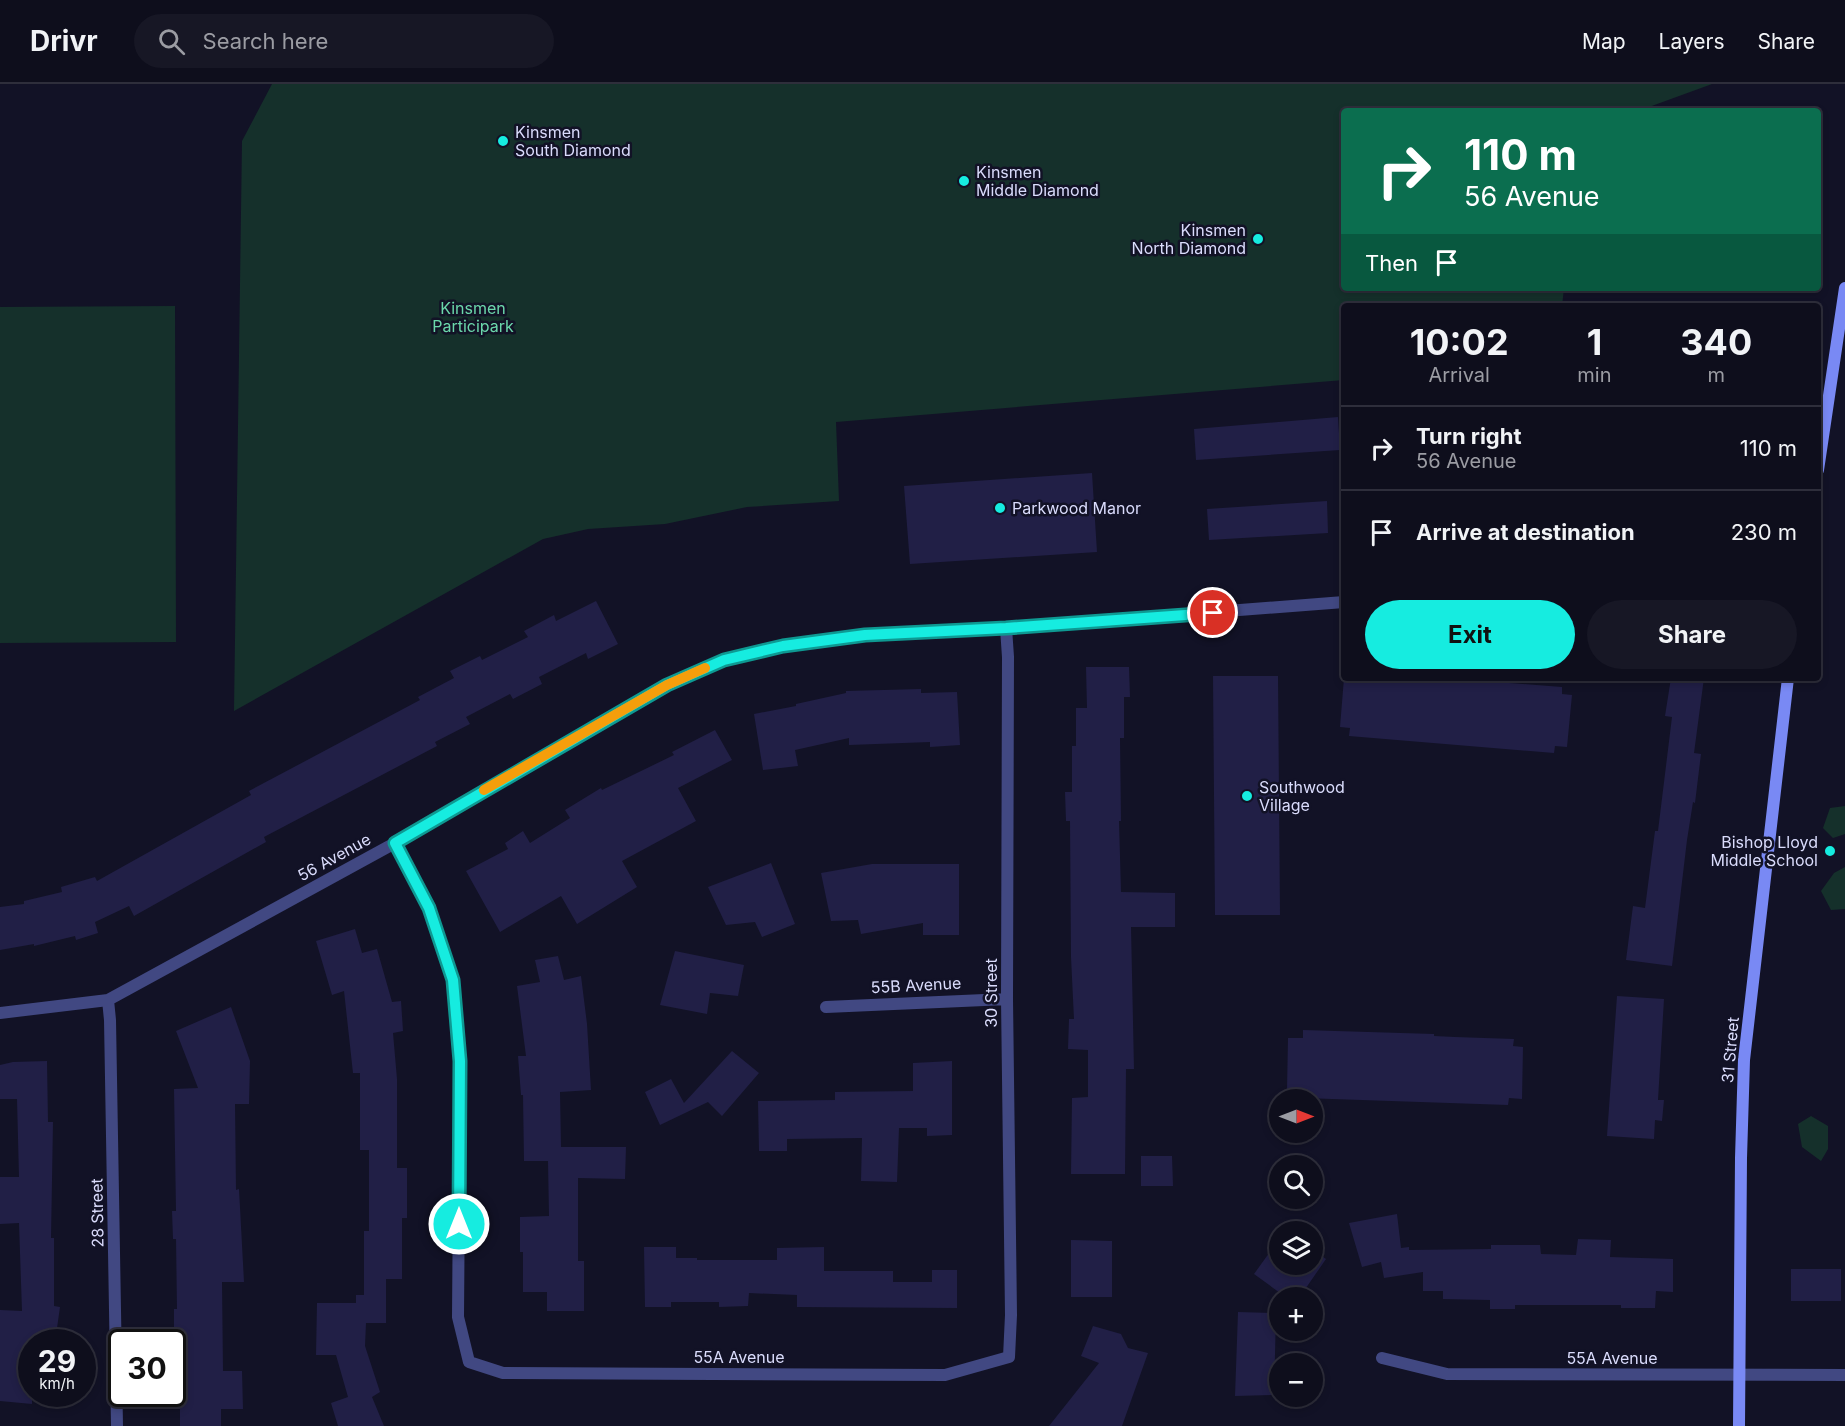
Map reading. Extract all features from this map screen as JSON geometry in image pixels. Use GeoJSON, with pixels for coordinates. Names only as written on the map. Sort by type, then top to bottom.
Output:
{"type":"FeatureCollection","features":[{"type":"Feature","properties":{"kind":"street"},"geometry":{"type":"LineString","coordinates":[[1821,450],[1845,288]]}},
{"type":"Feature","properties":{"kind":"street","name":"56 Avenue"},"geometry":{"type":"LineString","coordinates":[[0,1013],[108,1000],[395,843],[667,685],[724,660],[783,646],[865,635],[1006,628],[1341,602]]}},
{"type":"Feature","properties":{"kind":"street","name":"30 Street"},"geometry":{"type":"LineString","coordinates":[[1006,628],[1011,1315],[1009,1357]]}},
{"type":"Feature","properties":{"kind":"street","name":"31 Street"},"geometry":{"type":"LineString","coordinates":[[1739,1426],[1744,1060],[1788,681]]}},
{"type":"Feature","properties":{"kind":"street","name":"55A Avenue"},"geometry":{"type":"LineString","coordinates":[[395,843],[429,908],[453,980],[460,1061],[458,1317],[469,1362],[503,1372],[945,1375],[1009,1357]]}},
{"type":"Feature","properties":{"kind":"street","name":"55B Avenue"},"geometry":{"type":"LineString","coordinates":[[826,1006],[1007,999]]}},
{"type":"Feature","properties":{"kind":"street","name":"28 Street"},"geometry":{"type":"LineString","coordinates":[[108,1000],[111,1031],[117,1426]]}},
{"type":"Feature","properties":{"kind":"street","name":"55A Avenue"},"geometry":{"type":"LineString","coordinates":[[1382,1358],[1448,1374],[1845,1376]]}},
{"type":"Feature","properties":{"kind":"green space","name":"Kinsmen Participark"},"geometry":{"type":"Polygon","coordinates":[[[272,84],[1712,84],[1646,108],[1341,108],[1341,291],[1564,291],[1562,303],[1341,303],[1341,380],[836,422],[839,501],[747,507],[665,524],[588,529],[543,539],[234,711],[242,141],[272,84]]]}},
{"type":"Feature","properties":{"kind":"green space"},"geometry":{"type":"Polygon","coordinates":[[[175,306],[176,642],[0,643],[0,307],[175,306]]]}},
{"type":"Feature","properties":{"kind":"green space"},"geometry":{"type":"Polygon","coordinates":[[[1845,806],[1845,834],[1833,838],[1823,828],[1830,808],[1845,806]]]}},
{"type":"Feature","properties":{"kind":"green space"},"geometry":{"type":"Polygon","coordinates":[[[1845,867],[1845,909],[1831,910],[1821,891],[1834,873],[1845,867]]]}},
{"type":"Feature","properties":{"kind":"green space"},"geometry":{"type":"Polygon","coordinates":[[[1811,1116],[1828,1126],[1828,1149],[1821,1161],[1802,1147],[1798,1124],[1811,1116]]]}},
{"type":"Feature","properties":{"kind":"building"},"geometry":{"type":"Polygon","coordinates":[[[1338,417],[1340,450],[1196,460],[1194,429],[1338,417]]]}},
{"type":"Feature","properties":{"kind":"building","name":"Parkwood Manor"},"geometry":{"type":"Polygon","coordinates":[[[1092,473],[1097,552],[910,564],[904,486],[1092,473]]]}},
{"type":"Feature","properties":{"kind":"building"},"geometry":{"type":"Polygon","coordinates":[[[1327,501],[1328,533],[1209,540],[1207,509],[1327,501]]]}},
{"type":"Feature","properties":{"kind":"building"},"geometry":{"type":"Polygon","coordinates":[[[596,601],[618,644],[588,659],[586,653],[539,677],[542,684],[513,699],[510,694],[466,717],[470,724],[435,742],[437,746],[264,837],[266,842],[134,916],[129,906],[95,922],[98,933],[76,940],[75,936],[34,946],[34,944],[0,950],[0,907],[24,904],[24,901],[62,892],[61,887],[95,877],[97,881],[251,795],[249,791],[420,700],[418,697],[454,678],[450,671],[480,656],[482,660],[528,637],[524,631],[554,615],[556,621],[596,601]]]}},
{"type":"Feature","properties":{"kind":"building"},"geometry":{"type":"Polygon","coordinates":[[[1086,667],[1129,667],[1130,697],[1124,697],[1124,738],[1120,738],[1121,892],[1175,893],[1175,927],[1131,927],[1134,1069],[1126,1069],[1125,1174],[1071,1174],[1072,1098],[1088,1097],[1088,1050],[1068,1049],[1069,1019],[1074,1019],[1070,821],[1066,821],[1065,792],[1072,792],[1072,746],[1076,746],[1076,708],[1087,708],[1086,667]]]}},
{"type":"Feature","properties":{"kind":"building","name":"Southwood Village"},"geometry":{"type":"Polygon","coordinates":[[[1213,676],[1278,676],[1280,915],[1215,915],[1213,676]]]}},
{"type":"Feature","properties":{"kind":"building","name":"Southwood Village"},"geometry":{"type":"Polygon","coordinates":[[[1344,681],[1483,681],[1562,687],[1562,694],[1572,695],[1567,747],[1555,746],[1554,753],[1349,736],[1350,728],[1340,727],[1344,681]]]}},
{"type":"Feature","properties":{"kind":"building"},"geometry":{"type":"Polygon","coordinates":[[[1671,681],[1704,681],[1694,753],[1701,754],[1695,803],[1693,802],[1687,840],[1672,966],[1626,960],[1633,906],[1645,908],[1655,831],[1658,831],[1672,717],[1665,716],[1671,681]]]}},
{"type":"Feature","properties":{"kind":"building"},"geometry":{"type":"Polygon","coordinates":[[[921,689],[921,693],[957,692],[960,745],[930,747],[930,742],[849,745],[849,738],[795,750],[798,766],[763,770],[754,714],[796,706],[796,704],[846,693],[846,691],[921,689]]]}},
{"type":"Feature","properties":{"kind":"building"},"geometry":{"type":"Polygon","coordinates":[[[715,730],[732,760],[678,788],[696,821],[622,861],[637,887],[577,924],[561,896],[500,932],[466,871],[508,849],[505,843],[523,831],[530,843],[570,818],[565,810],[601,788],[602,790],[674,755],[672,752],[715,730]]]}},
{"type":"Feature","properties":{"kind":"building"},"geometry":{"type":"Polygon","coordinates":[[[771,863],[795,924],[762,937],[755,922],[726,925],[708,887],[771,863]]]}},
{"type":"Feature","properties":{"kind":"building"},"geometry":{"type":"Polygon","coordinates":[[[872,864],[959,864],[959,935],[923,935],[923,923],[861,934],[858,920],[831,921],[821,873],[872,864]]]}},
{"type":"Feature","properties":{"kind":"building"},"geometry":{"type":"Polygon","coordinates":[[[355,929],[362,953],[377,949],[392,1002],[401,1001],[403,1031],[393,1033],[397,1079],[397,1168],[407,1168],[407,1218],[402,1218],[402,1279],[386,1279],[386,1323],[366,1323],[365,1346],[380,1392],[372,1397],[384,1426],[338,1426],[331,1403],[348,1397],[336,1355],[316,1355],[317,1303],[356,1303],[356,1295],[364,1295],[364,1231],[369,1231],[369,1150],[360,1150],[360,1073],[353,1073],[344,991],[332,995],[316,941],[355,929]]]}},
{"type":"Feature","properties":{"kind":"building"},"geometry":{"type":"Polygon","coordinates":[[[675,951],[744,965],[738,996],[710,993],[707,1014],[660,1005],[675,951]]]}},
{"type":"Feature","properties":{"kind":"building"},"geometry":{"type":"Polygon","coordinates":[[[558,956],[564,980],[581,976],[591,1090],[560,1092],[561,1147],[626,1147],[625,1179],[578,1178],[578,1261],[584,1261],[584,1311],[547,1311],[547,1292],[523,1292],[523,1252],[520,1252],[520,1217],[549,1216],[548,1161],[524,1161],[523,1095],[521,1095],[518,1056],[526,1056],[517,986],[540,982],[535,960],[558,956]]]}},
{"type":"Feature","properties":{"kind":"building"},"geometry":{"type":"Polygon","coordinates":[[[1617,996],[1664,999],[1658,1100],[1664,1100],[1662,1121],[1655,1120],[1654,1139],[1607,1136],[1617,996]]]}},
{"type":"Feature","properties":{"kind":"building"},"geometry":{"type":"Polygon","coordinates":[[[231,1007],[250,1061],[249,1104],[235,1104],[236,1190],[239,1189],[244,1282],[222,1282],[223,1371],[242,1371],[243,1409],[221,1409],[221,1426],[180,1426],[180,1409],[176,1409],[176,1407],[186,1407],[186,1329],[174,1329],[174,1309],[177,1309],[176,1239],[173,1239],[172,1211],[176,1211],[174,1089],[198,1088],[176,1031],[231,1007]]]}},
{"type":"Feature","properties":{"kind":"building"},"geometry":{"type":"Polygon","coordinates":[[[1303,1030],[1514,1039],[1513,1046],[1523,1047],[1522,1099],[1509,1098],[1508,1105],[1323,1099],[1323,1089],[1287,1089],[1288,1038],[1303,1038],[1303,1030]]]}},
{"type":"Feature","properties":{"kind":"building"},"geometry":{"type":"Polygon","coordinates":[[[732,1051],[759,1073],[722,1116],[708,1102],[660,1125],[645,1092],[671,1079],[684,1103],[732,1051]]]}},
{"type":"Feature","properties":{"kind":"building"},"geometry":{"type":"Polygon","coordinates":[[[47,1061],[48,1122],[53,1122],[51,1238],[54,1238],[54,1306],[60,1307],[57,1329],[18,1329],[18,1403],[0,1401],[0,1310],[22,1311],[19,1223],[0,1224],[0,1177],[19,1177],[17,1099],[0,1099],[0,1065],[13,1062],[47,1061]]]}},
{"type":"Feature","properties":{"kind":"building"},"geometry":{"type":"Polygon","coordinates":[[[952,1061],[952,1135],[927,1136],[927,1128],[899,1128],[897,1182],[861,1181],[862,1138],[787,1139],[787,1151],[759,1151],[758,1101],[835,1100],[835,1092],[913,1091],[913,1063],[952,1061]]]}},
{"type":"Feature","properties":{"kind":"building"},"geometry":{"type":"Polygon","coordinates":[[[1141,1156],[1172,1156],[1173,1186],[1141,1186],[1141,1156]]]}},
{"type":"Feature","properties":{"kind":"building"},"geometry":{"type":"Polygon","coordinates":[[[1397,1214],[1401,1248],[1409,1247],[1409,1250],[1491,1249],[1491,1245],[1540,1245],[1541,1254],[1576,1255],[1578,1239],[1611,1240],[1610,1257],[1673,1259],[1673,1292],[1656,1291],[1655,1308],[1621,1308],[1621,1305],[1515,1305],[1515,1309],[1490,1309],[1490,1300],[1443,1299],[1443,1291],[1423,1291],[1423,1272],[1384,1278],[1381,1262],[1362,1267],[1349,1223],[1397,1214]]]}},
{"type":"Feature","properties":{"kind":"building"},"geometry":{"type":"Polygon","coordinates":[[[1071,1240],[1112,1241],[1112,1297],[1071,1297],[1071,1240]]]}},
{"type":"Feature","properties":{"kind":"building"},"geometry":{"type":"Polygon","coordinates":[[[644,1247],[676,1247],[676,1258],[777,1260],[777,1248],[824,1247],[824,1271],[893,1271],[893,1282],[932,1282],[932,1270],[957,1270],[957,1308],[797,1307],[797,1295],[749,1293],[748,1306],[719,1307],[719,1302],[671,1302],[671,1307],[645,1307],[644,1247]]]}},
{"type":"Feature","properties":{"kind":"building"},"geometry":{"type":"Polygon","coordinates":[[[1269,1253],[1269,1275],[1315,1275],[1307,1287],[1272,1287],[1254,1274],[1269,1253]]]}},
{"type":"Feature","properties":{"kind":"building"},"geometry":{"type":"Polygon","coordinates":[[[1791,1269],[1841,1269],[1841,1301],[1791,1301],[1791,1269]]]}},
{"type":"Feature","properties":{"kind":"building"},"geometry":{"type":"Polygon","coordinates":[[[1238,1312],[1269,1313],[1269,1341],[1275,1341],[1275,1353],[1269,1353],[1269,1395],[1235,1396],[1238,1312]]]}},
{"type":"Feature","properties":{"kind":"building"},"geometry":{"type":"Polygon","coordinates":[[[1093,1326],[1121,1334],[1128,1348],[1148,1353],[1122,1426],[1049,1426],[1099,1363],[1081,1356],[1093,1326]]]}},
{"type":"Feature","properties":{"kind":"slow traffic"},"geometry":{"type":"LineString","coordinates":[[484,790],[667,685],[705,668]]}},
{"type":"Feature","properties":{"kind":"place","name":"Kinsmen South Diamond"},"geometry":{"type":"Point","coordinates":[503,141]}},
{"type":"Feature","properties":{"kind":"place","name":"Kinsmen Middle Diamond"},"geometry":{"type":"Point","coordinates":[964,181]}},
{"type":"Feature","properties":{"kind":"place","name":"Kinsmen North Diamond"},"geometry":{"type":"Point","coordinates":[1258,239]}},
{"type":"Feature","properties":{"kind":"place","name":"Parkwood Manor"},"geometry":{"type":"Point","coordinates":[1000,508]}},
{"type":"Feature","properties":{"kind":"place","name":"Southwood Village"},"geometry":{"type":"Point","coordinates":[1247,796]}},
{"type":"Feature","properties":{"kind":"place","name":"Bishop Lloyd Middle School"},"geometry":{"type":"Point","coordinates":[1830,851]}},
{"type":"Feature","properties":{"kind":"route"},"geometry":{"type":"LineString","coordinates":[[459,1224],[460,1061],[453,980],[429,908],[395,843],[561,744],[667,685],[724,660],[783,646],[865,635],[1006,628],[1213,613]]}}]}
